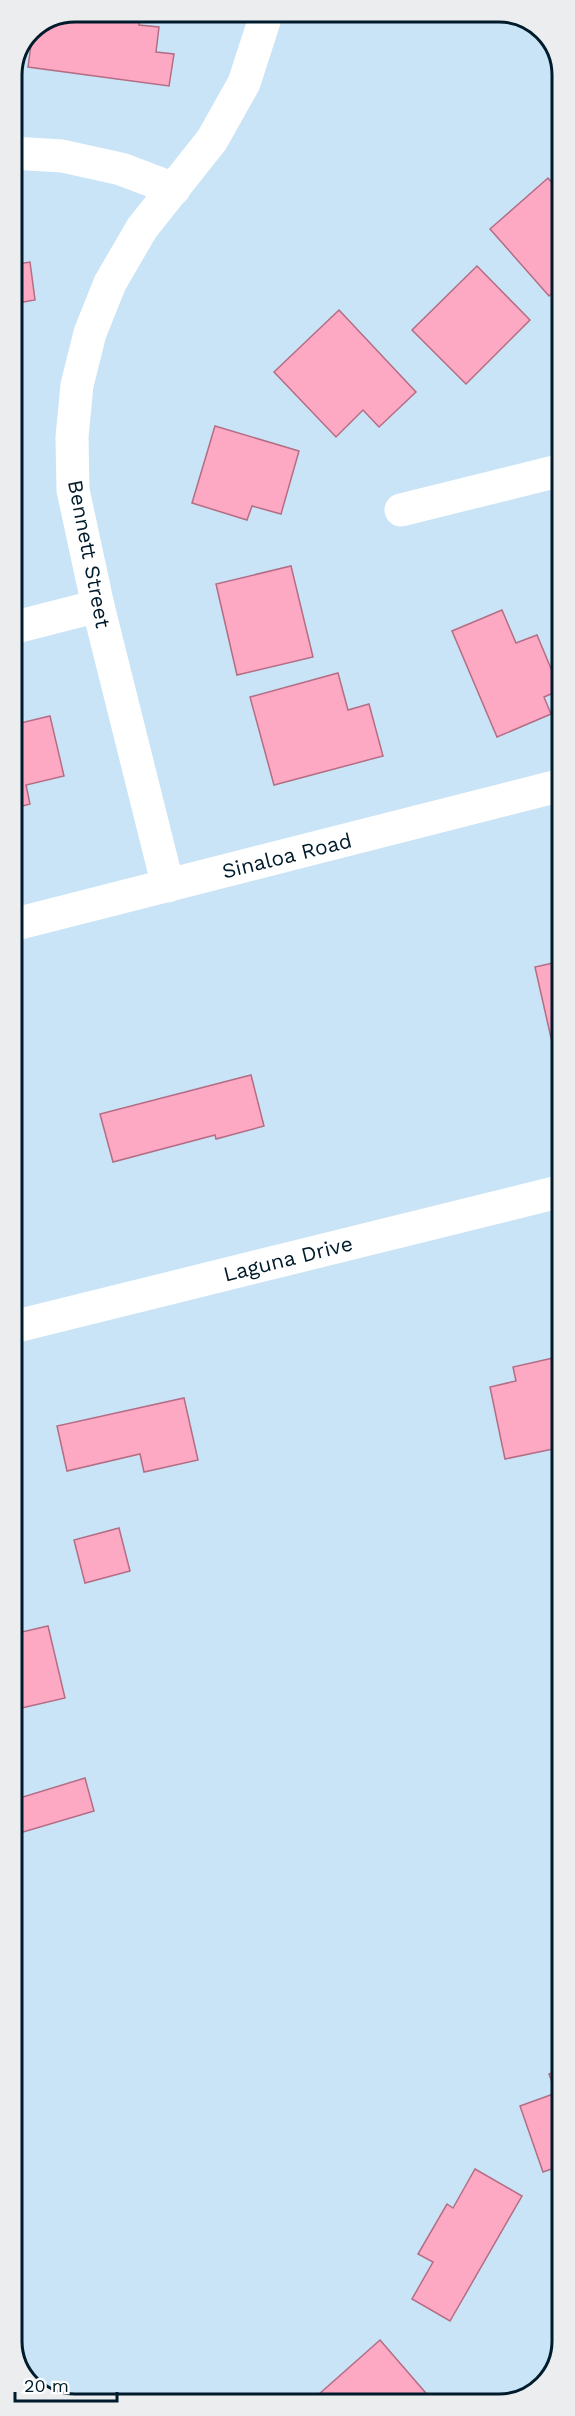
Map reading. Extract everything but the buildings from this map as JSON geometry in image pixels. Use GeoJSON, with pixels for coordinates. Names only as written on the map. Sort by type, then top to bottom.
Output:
{"type":"FeatureCollection","features":[{"type":"Feature","properties":{"kind":"street","name":"Bennett Street"},"geometry":{"type":"LineString","coordinates":[[168,886],[98,606],[73,490],[72,438],[77,385],[90,333],[110,283],[142,228],[212,140],[244,83],[264,22]]}},
{"type":"Feature","properties":{"kind":"street"},"geometry":{"type":"LineString","coordinates":[[22,154],[62,156],[101,164],[174,189]]}},
{"type":"Feature","properties":{"kind":"street"},"geometry":{"type":"LineString","coordinates":[[401,510],[552,472]]}},
{"type":"Feature","properties":{"kind":"street"},"geometry":{"type":"LineString","coordinates":[[22,625],[98,606]]}},
{"type":"Feature","properties":{"kind":"street","name":"Sinaloa Road"},"geometry":{"type":"LineString","coordinates":[[22,922],[552,788]]}},
{"type":"Feature","properties":{"kind":"street","name":"Laguna Drive"},"geometry":{"type":"LineString","coordinates":[[22,1325],[552,1193]]}}]}
